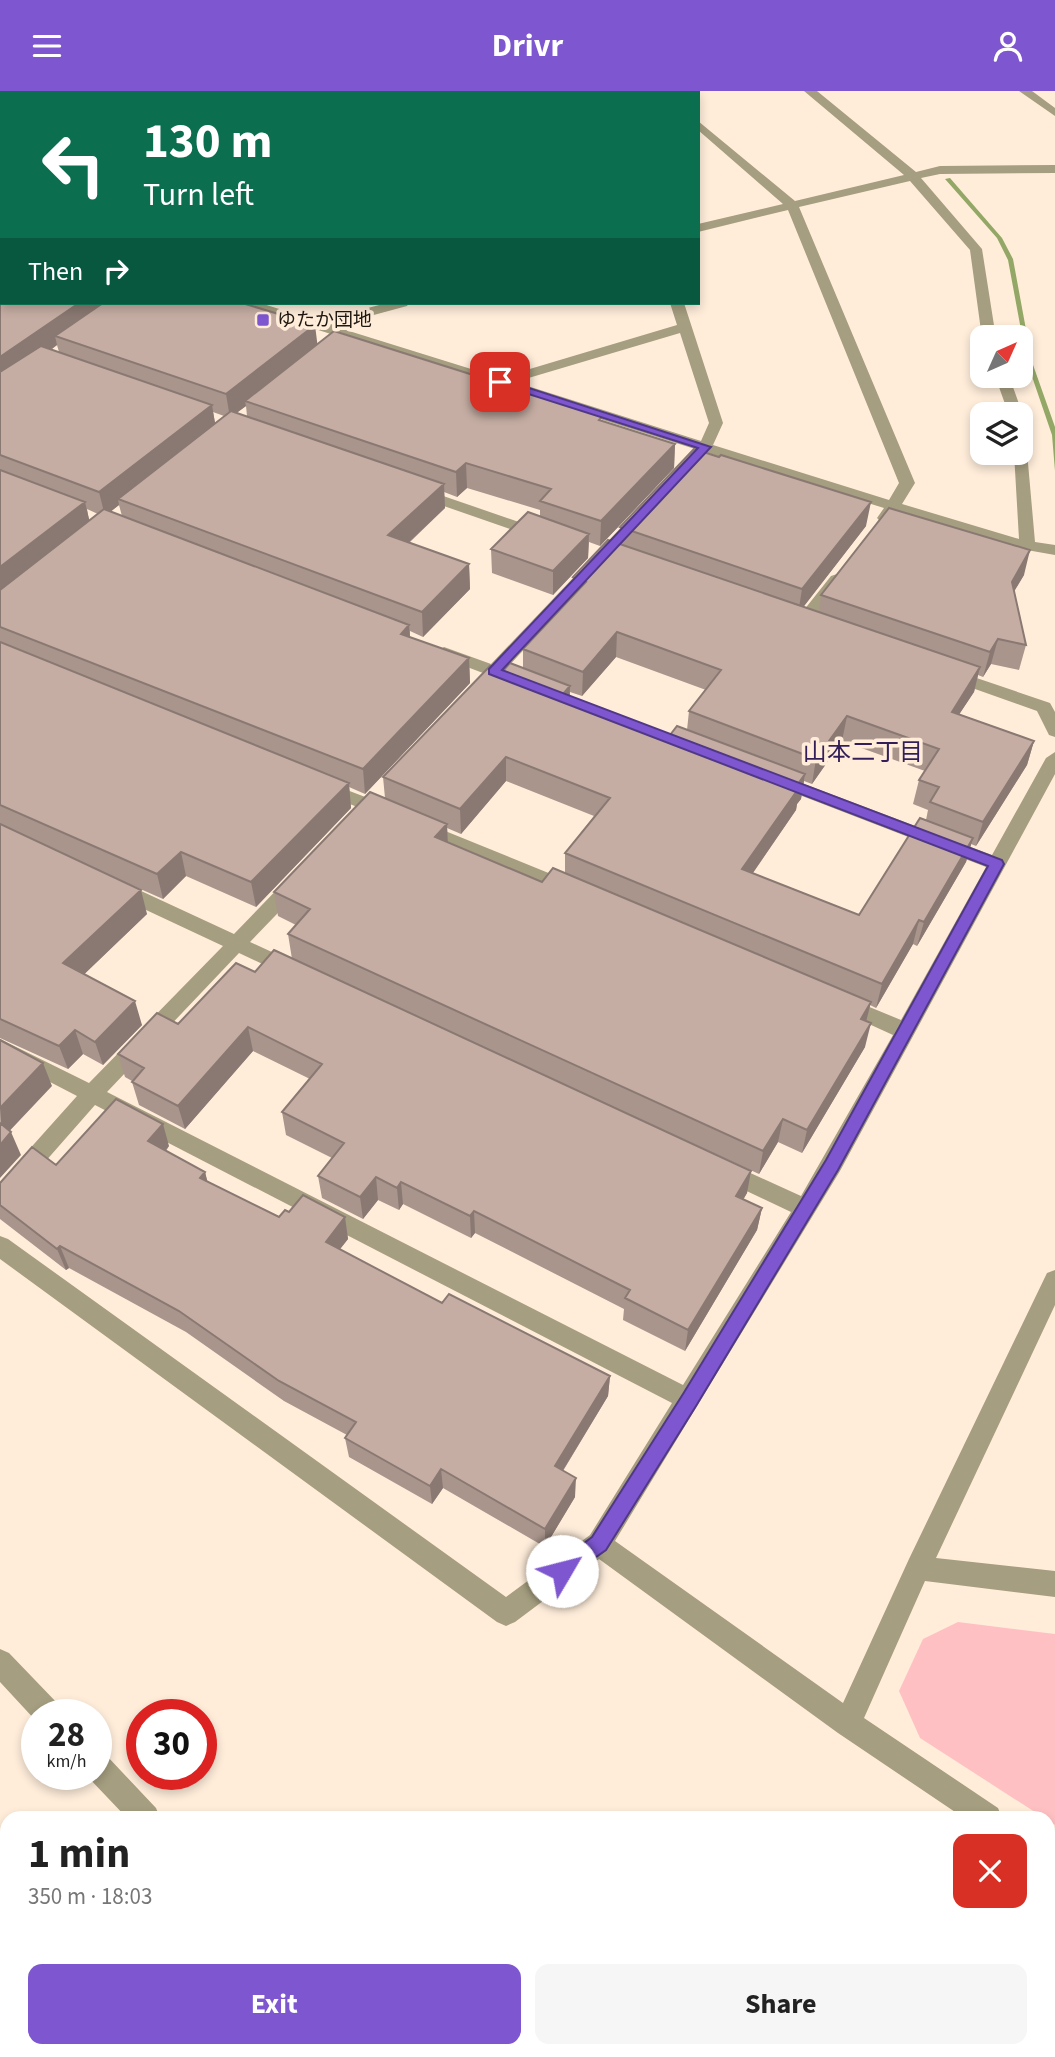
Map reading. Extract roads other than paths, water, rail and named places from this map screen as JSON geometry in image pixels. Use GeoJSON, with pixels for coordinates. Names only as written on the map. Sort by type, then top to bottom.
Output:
{"type":"FeatureCollection","features":[{"type":"Feature","properties":{"kind":"street"},"geometry":{"type":"LineString","coordinates":[[810,91],[912,175],[976,249],[987,325]]}},
{"type":"Feature","properties":{"kind":"street"},"geometry":{"type":"LineString","coordinates":[[1025,91],[1055,113]]}},
{"type":"Feature","properties":{"kind":"street"},"geometry":{"type":"LineString","coordinates":[[700,126],[792,205],[907,483],[877,528]]}},
{"type":"Feature","properties":{"kind":"street"},"geometry":{"type":"LineString","coordinates":[[700,228],[940,170],[1055,169]]}},
{"type":"Feature","properties":{"kind":"street"},"geometry":{"type":"LineString","coordinates":[[253,305],[318,325],[343,339],[500,382],[1027,546],[1055,550]]}},
{"type":"Feature","properties":{"kind":"street"},"geometry":{"type":"LineString","coordinates":[[318,325],[394,305]]}},
{"type":"Feature","properties":{"kind":"street"},"geometry":{"type":"LineString","coordinates":[[668,487],[705,447],[716,422],[678,305]]}},
{"type":"Feature","properties":{"kind":"street"},"geometry":{"type":"LineString","coordinates":[[500,382],[685,327]]}},
{"type":"Feature","properties":{"kind":"street"},"geometry":{"type":"LineString","coordinates":[[1022,465],[1027,546]]}},
{"type":"Feature","properties":{"kind":"street"},"geometry":{"type":"LineString","coordinates":[[410,489],[563,543]]}},
{"type":"Feature","properties":{"kind":"street"},"geometry":{"type":"LineString","coordinates":[[467,700],[649,506]]}},
{"type":"Feature","properties":{"kind":"street"},"geometry":{"type":"LineString","coordinates":[[802,624],[844,571]]}},
{"type":"Feature","properties":{"kind":"street"},"geometry":{"type":"LineString","coordinates":[[429,647],[520,681]]}},
{"type":"Feature","properties":{"kind":"street"},"geometry":{"type":"LineString","coordinates":[[929,668],[1044,706],[1055,731]]}},
{"type":"Feature","properties":{"kind":"street"},"geometry":{"type":"LineString","coordinates":[[0,1246],[506,1613],[599,1544],[806,1208],[1055,758]]}},
{"type":"Feature","properties":{"kind":"street"},"geometry":{"type":"LineString","coordinates":[[765,775],[997,864]]}},
{"type":"Feature","properties":{"kind":"street"},"geometry":{"type":"LineString","coordinates":[[305,779],[586,896]]}},
{"type":"Feature","properties":{"kind":"street"},"geometry":{"type":"LineString","coordinates":[[0,1197],[92,1095],[302,874]]}},
{"type":"Feature","properties":{"kind":"street"},"geometry":{"type":"LineString","coordinates":[[99,880],[312,979]]}},
{"type":"Feature","properties":{"kind":"street"},"geometry":{"type":"LineString","coordinates":[[829,998],[905,1031]]}},
{"type":"Feature","properties":{"kind":"street"},"geometry":{"type":"LineString","coordinates":[[0,1047],[689,1400]]}},
{"type":"Feature","properties":{"kind":"street"},"geometry":{"type":"LineString","coordinates":[[704,1161],[806,1208]]}},
{"type":"Feature","properties":{"kind":"street"},"geometry":{"type":"LineString","coordinates":[[848,1723],[918,1568],[1055,1280]]}},
{"type":"Feature","properties":{"kind":"street"},"geometry":{"type":"LineString","coordinates":[[599,1544],[848,1723],[978,1811]]}},
{"type":"Feature","properties":{"kind":"street"},"geometry":{"type":"LineString","coordinates":[[918,1568],[1055,1584]]}},
{"type":"Feature","properties":{"kind":"street"},"geometry":{"type":"LineString","coordinates":[[0,1662],[34,1699]]}},
{"type":"Feature","properties":{"kind":"street"},"geometry":{"type":"LineString","coordinates":[[112,1782],[139,1811]]}},
{"type":"Feature","properties":{"kind":"place","name":"ゆたか団地"},"geometry":{"type":"Point","coordinates":[263,320]}},
{"type":"Feature","properties":{"kind":"district","name":"山本二丁目"},"geometry":{"type":"Point","coordinates":[863,752]}}]}
